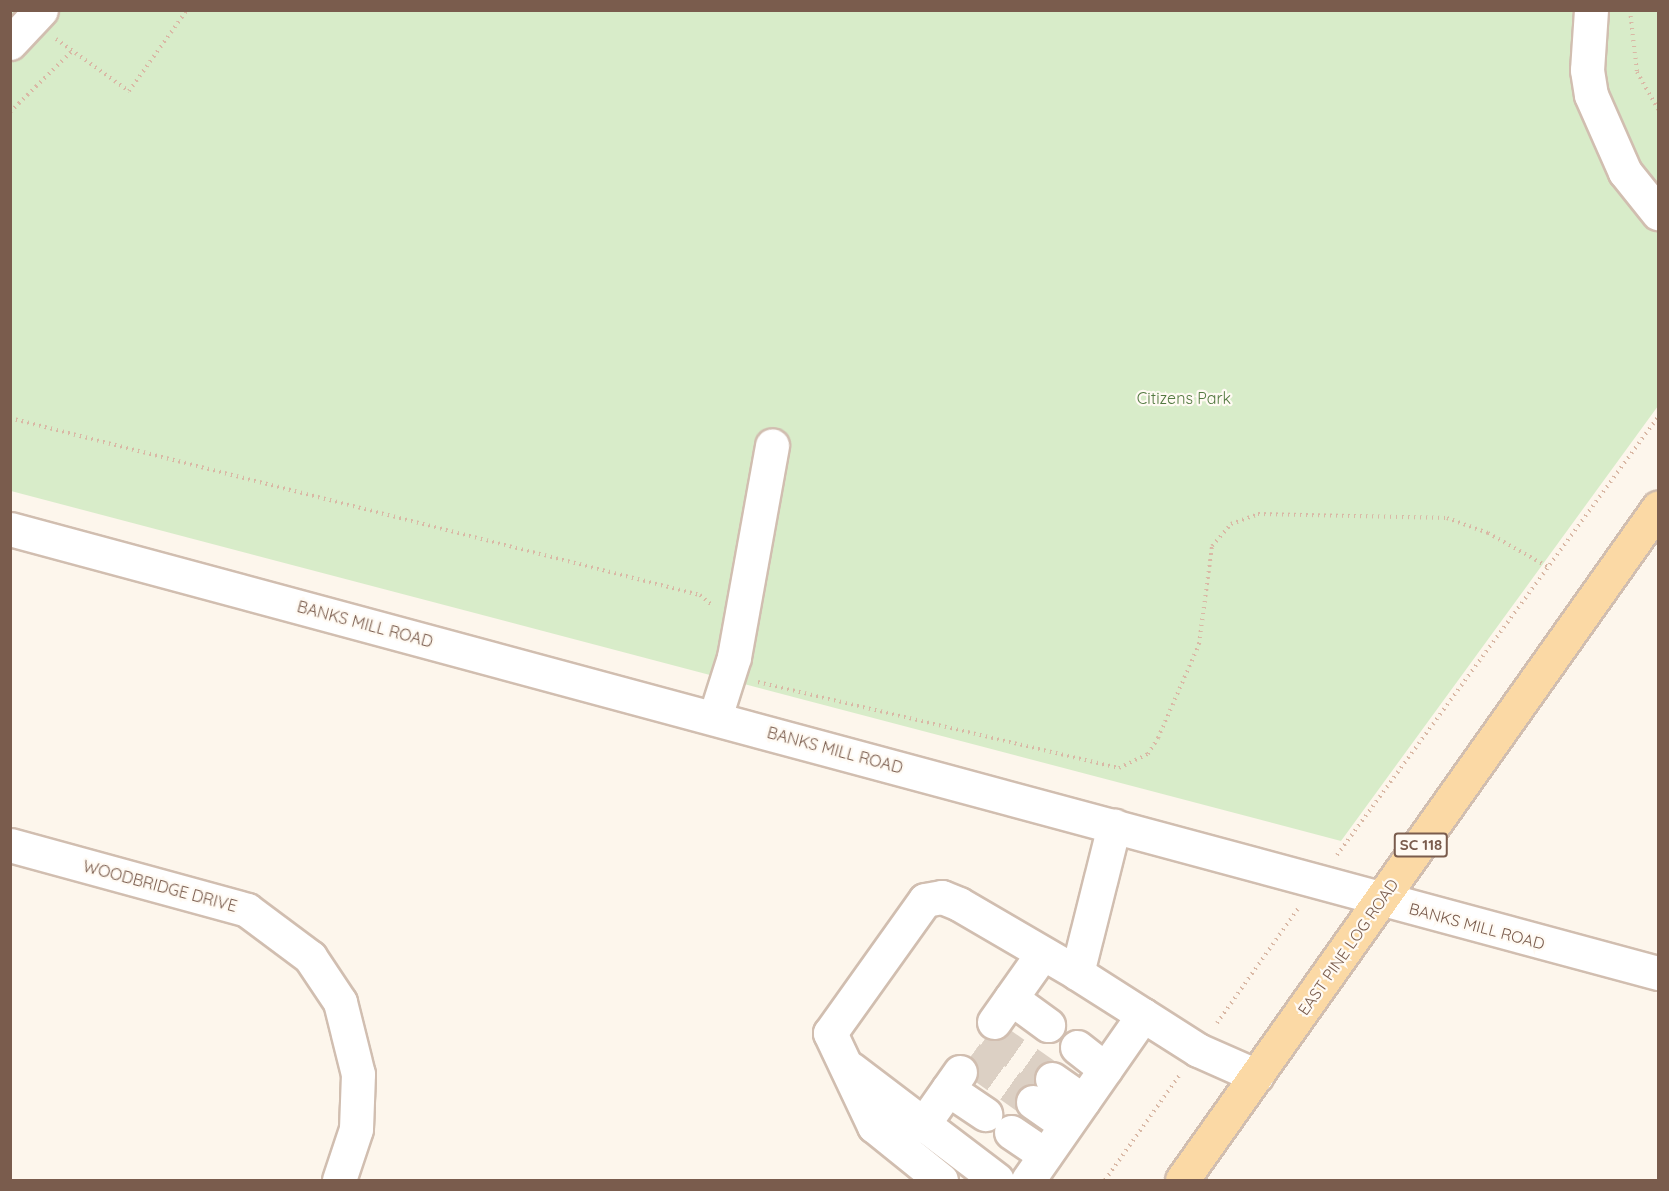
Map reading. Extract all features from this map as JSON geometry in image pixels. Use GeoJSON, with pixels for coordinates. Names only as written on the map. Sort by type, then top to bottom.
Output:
{"type":"FeatureCollection","features":[{"type":"Feature","properties":{"kind":"main road","name":"EAST PINE LOG ROAD"},"geometry":{"type":"LineString","coordinates":[[1182,1180],[1659,508]]}},
{"type":"Feature","properties":{"kind":"street"},"geometry":{"type":"LineString","coordinates":[[1591,10],[1591,95],[1625,172],[1656,208]]}},
{"type":"Feature","properties":{"kind":"street"},"geometry":{"type":"LineString","coordinates":[[10,43],[37,15]]}},
{"type":"Feature","properties":{"kind":"street"},"geometry":{"type":"LineString","coordinates":[[715,717],[734,657],[772,445]]}},
{"type":"Feature","properties":{"kind":"street","name":"BANKS MILL ROAD"},"geometry":{"type":"LineString","coordinates":[[10,529],[715,717],[1382,901],[1659,973]]}},
{"type":"Feature","properties":{"kind":"street"},"geometry":{"type":"LineString","coordinates":[[1077,973],[1114,826]]}},
{"type":"Feature","properties":{"kind":"street","name":"WOODBRIDGE DRIVE"},"geometry":{"type":"LineString","coordinates":[[10,845],[247,910],[310,957],[343,1010],[358,1074],[356,1129],[339,1180]]}},
{"type":"Feature","properties":{"kind":"street"},"geometry":{"type":"LineString","coordinates":[[940,1180],[874,1126],[841,1060],[830,1032],[925,900],[942,897],[959,904],[1077,973],[1198,1050],[1257,1076]]}},
{"type":"Feature","properties":{"kind":"street"},"geometry":{"type":"LineString","coordinates":[[1042,954],[1003,1010],[1048,1025]]}},
{"type":"Feature","properties":{"kind":"street"},"geometry":{"type":"LineString","coordinates":[[922,1126],[954,1080],[998,1123],[1036,1168],[1143,1015]]}},
{"type":"Feature","properties":{"kind":"street"},"geometry":{"type":"LineString","coordinates":[[1077,1047],[1105,1069]]}},
{"type":"Feature","properties":{"kind":"street"},"geometry":{"type":"LineString","coordinates":[[841,1060],[922,1126],[997,1180]]}},
{"type":"Feature","properties":{"kind":"street"},"geometry":{"type":"LineString","coordinates":[[1043,1091],[1075,1113]]}},
{"type":"Feature","properties":{"kind":"path"},"geometry":{"type":"LineString","coordinates":[[37,15],[71,52],[129,91],[187,10]]}},
{"type":"Feature","properties":{"kind":"path"},"geometry":{"type":"LineString","coordinates":[[1630,10],[1637,72],[1659,109]]}},
{"type":"Feature","properties":{"kind":"path"},"geometry":{"type":"LineString","coordinates":[[10,112],[71,52]]}},
{"type":"Feature","properties":{"kind":"path"},"geometry":{"type":"LineString","coordinates":[[1105,1180],[1317,882],[1659,417]]}},
{"type":"Feature","properties":{"kind":"path"},"geometry":{"type":"LineString","coordinates":[[10,418],[700,595],[722,614],[732,633],[734,657],[753,680],[809,698],[1119,768],[1148,754],[1158,738],[1199,644],[1212,546],[1231,524],[1258,514],[1447,518],[1488,533],[1548,567]]}},
{"type":"Feature","properties":{"kind":"green space","name":"Citizens Park"},"geometry":{"type":"Polygon","coordinates":[[[10,11],[1658,11],[1658,406],[1341,841],[11,491],[10,11]]]}},
{"type":"Feature","properties":{"kind":"tunnel"},"geometry":{"type":"LineString","coordinates":[[988,1034],[1052,1079]]}},
{"type":"Feature","properties":{"kind":"tunnel"},"geometry":{"type":"LineString","coordinates":[[970,1057],[1033,1102]]}}]}
